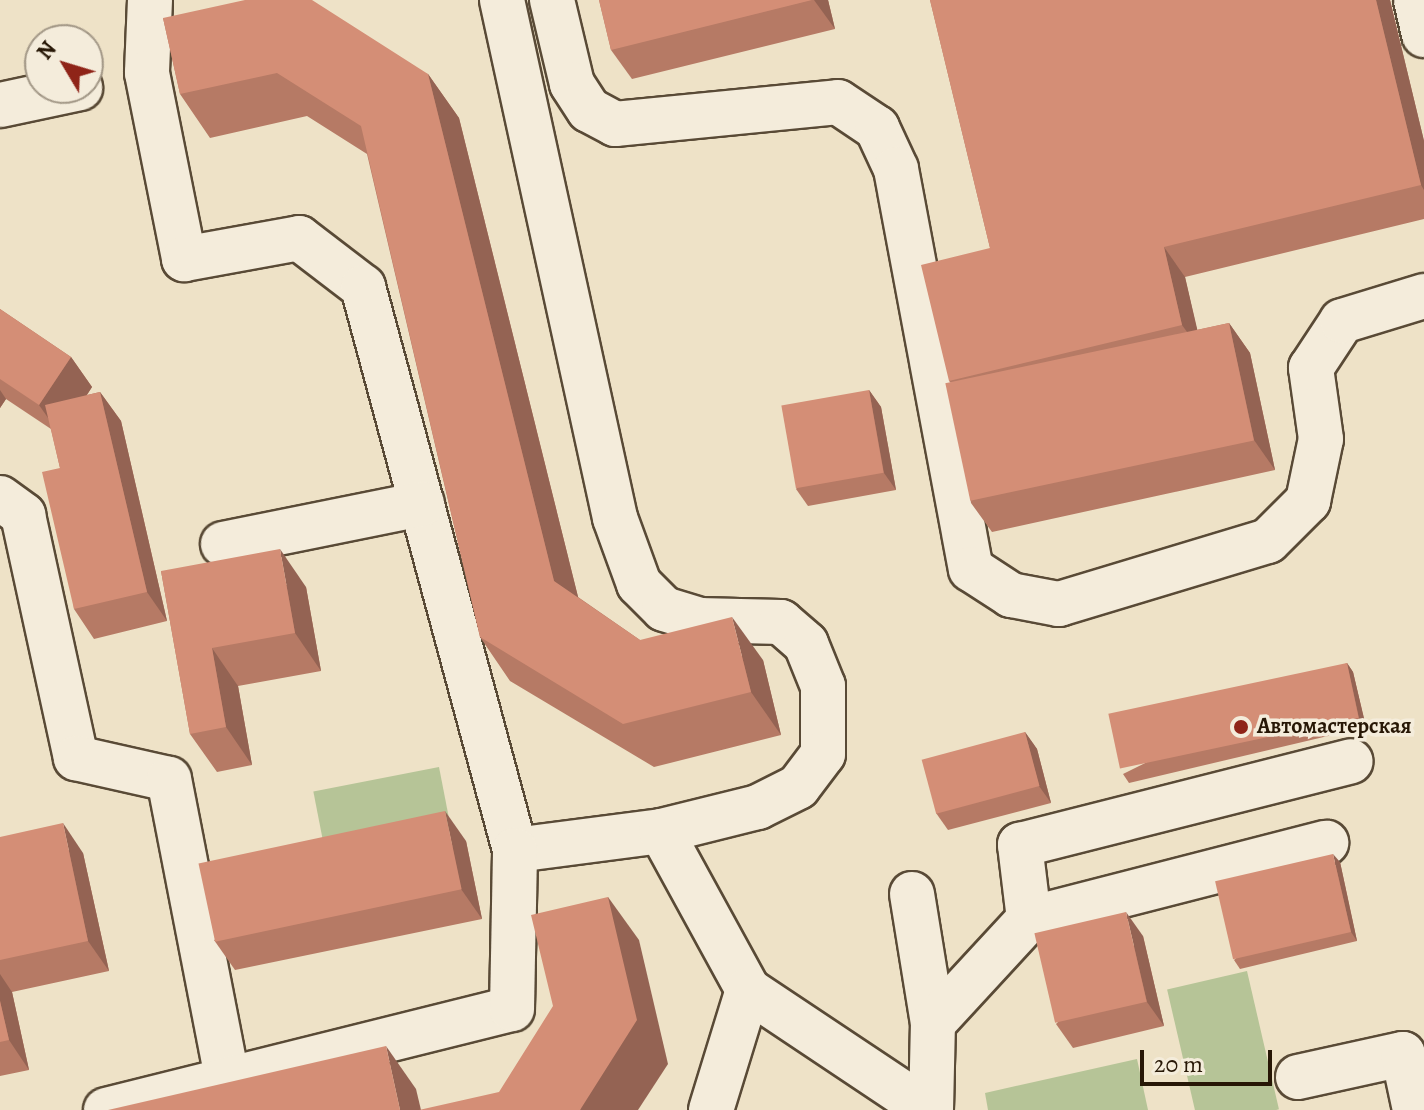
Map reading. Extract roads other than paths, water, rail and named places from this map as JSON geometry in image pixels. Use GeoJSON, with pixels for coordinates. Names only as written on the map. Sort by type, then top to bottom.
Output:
{"type":"FeatureCollection","features":[{"type":"Feature","properties":{"kind":"lane"},"geometry":{"type":"LineString","coordinates":[[106,1110],[512,1009],[515,850],[363,287],[299,238],[184,259],[147,73],[150,0]]}},
{"type":"Feature","properties":{"kind":"lane"},"geometry":{"type":"LineString","coordinates":[[502,0],[615,518],[639,584],[664,609],[699,620],[781,622],[806,644],[823,686],[823,754],[798,787],[758,807],[661,831],[515,850]]}},
{"type":"Feature","properties":{"kind":"lane"},"geometry":{"type":"LineString","coordinates":[[552,0],[572,84],[589,110],[615,124],[838,102],[877,128],[896,169],[971,569],[1011,595],[1059,604],[1268,541],[1308,501],[1321,439],[1311,368],[1342,321],[1424,296]]}},
{"type":"Feature","properties":{"kind":"lane"},"geometry":{"type":"LineString","coordinates":[[1416,0],[1424,35]]}},
{"type":"Feature","properties":{"kind":"lane"},"geometry":{"type":"LineString","coordinates":[[104,82],[147,73]]}},
{"type":"Feature","properties":{"kind":"lane"},"geometry":{"type":"LineString","coordinates":[[0,105],[24,100]]}},
{"type":"Feature","properties":{"kind":"lane"},"geometry":{"type":"LineString","coordinates":[[0,498],[23,515],[76,758],[169,779],[227,1078]]}},
{"type":"Feature","properties":{"kind":"lane"},"geometry":{"type":"LineString","coordinates":[[223,544],[422,504]]}},
{"type":"Feature","properties":{"kind":"lane"},"geometry":{"type":"LineString","coordinates":[[1029,919],[1020,845],[1351,761]]}},
{"type":"Feature","properties":{"kind":"lane"},"geometry":{"type":"LineString","coordinates":[[661,831],[748,990],[930,1110]]}},
{"type":"Feature","properties":{"kind":"lane"},"geometry":{"type":"LineString","coordinates":[[933,1023],[1029,919],[1326,843]]}},
{"type":"Feature","properties":{"kind":"lane"},"geometry":{"type":"LineString","coordinates":[[912,894],[933,1023],[930,1110]]}},
{"type":"Feature","properties":{"kind":"lane"},"geometry":{"type":"LineString","coordinates":[[711,1110],[748,990]]}},
{"type":"Feature","properties":{"kind":"lane"},"geometry":{"type":"LineString","coordinates":[[1298,1077],[1414,1040],[1415,1110]]}},
{"type":"Feature","properties":{"kind":"place","name":"Автомастерская"},"geometry":{"type":"Point","coordinates":[1241,727]}}]}
